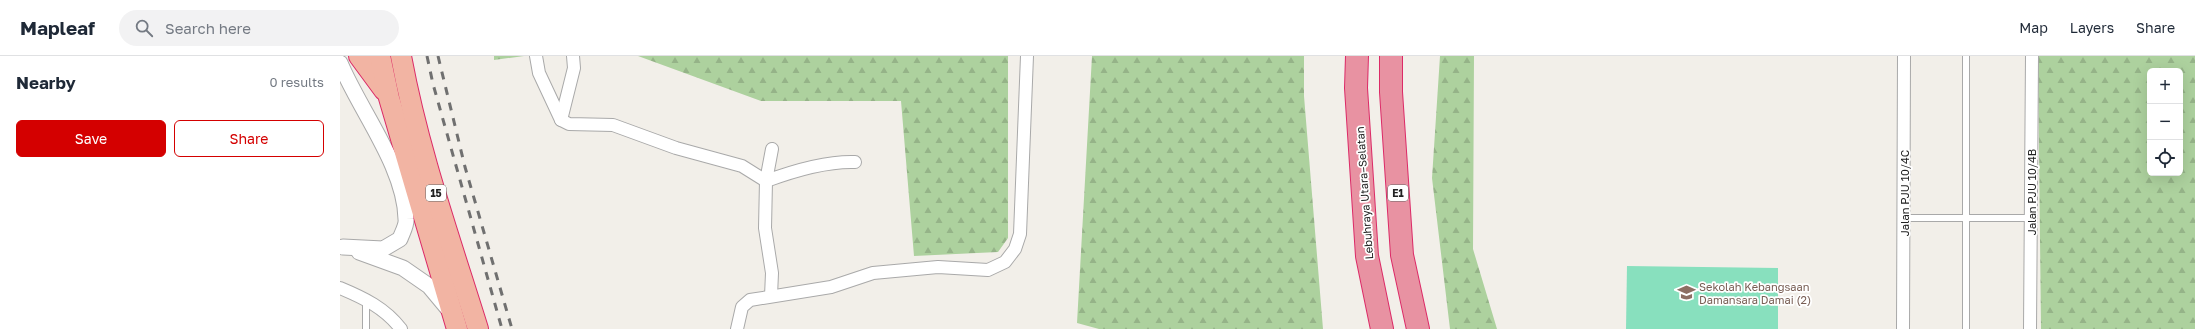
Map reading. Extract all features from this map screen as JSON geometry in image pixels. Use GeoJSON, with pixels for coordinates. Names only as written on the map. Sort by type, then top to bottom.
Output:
{"type":"FeatureCollection","features":[{"type":"Feature","properties":{"kind":"highway"},"geometry":{"type":"LineString","coordinates":[[359,56],[389,98]]}},
{"type":"Feature","properties":{"kind":"highway","name":"15"},"geometry":{"type":"LineString","coordinates":[[380,56],[389,98],[455,321]]}},
{"type":"Feature","properties":{"kind":"highway","name":"15"},"geometry":{"type":"LineString","coordinates":[[401,56],[407,88],[427,168],[478,329]]}},
{"type":"Feature","properties":{"kind":"highway","name":"Lebuhraya Utara–Selatan"},"geometry":{"type":"LineString","coordinates":[[1356,56],[1356,88],[1367,256],[1382,329]]}},
{"type":"Feature","properties":{"kind":"highway","name":"E1"},"geometry":{"type":"LineString","coordinates":[[1391,56],[1391,92],[1402,255],[1418,329]]}},
{"type":"Feature","properties":{"kind":"street"},"geometry":{"type":"LineString","coordinates":[[536,56],[539,73],[561,120],[578,126],[598,124],[612,125],[676,148],[742,166],[766,181]]}},
{"type":"Feature","properties":{"kind":"street"},"geometry":{"type":"LineString","coordinates":[[561,120],[574,68],[573,56]]}},
{"type":"Feature","properties":{"kind":"street"},"geometry":{"type":"LineString","coordinates":[[738,329],[742,307],[746,301],[831,287],[873,273],[938,267],[988,270],[1005,262],[1015,249],[1020,234],[1027,56]]}},
{"type":"Feature","properties":{"kind":"street","name":"Jalan PJU 10/4C"},"geometry":{"type":"LineString","coordinates":[[1903,329],[1904,56]]}},
{"type":"Feature","properties":{"kind":"street","name":"Jalan PJU 10/4B"},"geometry":{"type":"LineString","coordinates":[[2030,329],[2032,56]]}},
{"type":"Feature","properties":{"kind":"street"},"geometry":{"type":"LineString","coordinates":[[340,63],[393,166],[404,200],[407,221],[400,239],[383,248],[342,246]]}},
{"type":"Feature","properties":{"kind":"street"},"geometry":{"type":"LineString","coordinates":[[771,296],[772,273],[765,228],[766,181],[772,149]]}},
{"type":"Feature","properties":{"kind":"street"},"geometry":{"type":"LineString","coordinates":[[766,181],[788,173],[813,167],[855,162]]}},
{"type":"Feature","properties":{"kind":"street"},"geometry":{"type":"LineString","coordinates":[[342,246],[403,268],[429,286],[455,321]]}},
{"type":"Feature","properties":{"kind":"street"},"geometry":{"type":"LineString","coordinates":[[340,288],[366,299],[386,313],[401,329]]}},
{"type":"Feature","properties":{"kind":"lane"},"geometry":{"type":"LineString","coordinates":[[1966,56],[1966,329]]}},
{"type":"Feature","properties":{"kind":"lane"},"geometry":{"type":"LineString","coordinates":[[1904,218],[2031,218]]}},
{"type":"Feature","properties":{"kind":"lane"},"geometry":{"type":"LineString","coordinates":[[366,299],[366,329]]}},
{"type":"Feature","properties":{"kind":"green space"},"geometry":{"type":"Polygon","coordinates":[[[494,56],[524,56],[494,60],[494,56]]]}},
{"type":"Feature","properties":{"kind":"green space"},"geometry":{"type":"Polygon","coordinates":[[[638,56],[1008,56],[1008,238],[998,252],[914,256],[901,101],[761,101],[638,56]]]}},
{"type":"Feature","properties":{"kind":"green space"},"geometry":{"type":"Polygon","coordinates":[[[1092,56],[1304,56],[1304,96],[1323,329],[1099,329],[1077,323],[1092,56]]]}},
{"type":"Feature","properties":{"kind":"green space"},"geometry":{"type":"Polygon","coordinates":[[[1440,56],[1474,56],[1473,249],[1497,329],[1450,329],[1432,178],[1440,56]]]}},
{"type":"Feature","properties":{"kind":"green space"},"geometry":{"type":"Polygon","coordinates":[[[2038,56],[2195,56],[2195,329],[2041,329],[2038,56]]]}},
{"type":"Feature","properties":{"kind":"green space"},"geometry":{"type":"Polygon","coordinates":[[[1627,266],[1778,268],[1778,329],[1626,329],[1627,266]]]}},
{"type":"Feature","properties":{"kind":"railway"},"geometry":{"type":"LineString","coordinates":[[427,56],[433,84],[502,329]]}},
{"type":"Feature","properties":{"kind":"railway"},"geometry":{"type":"LineString","coordinates":[[438,56],[465,167],[512,329]]}},
{"type":"Feature","properties":{"kind":"place","name":"Sekolah Kebangsaan Damansara Damai (2)"},"geometry":{"type":"Point","coordinates":[1686,292]}}]}
